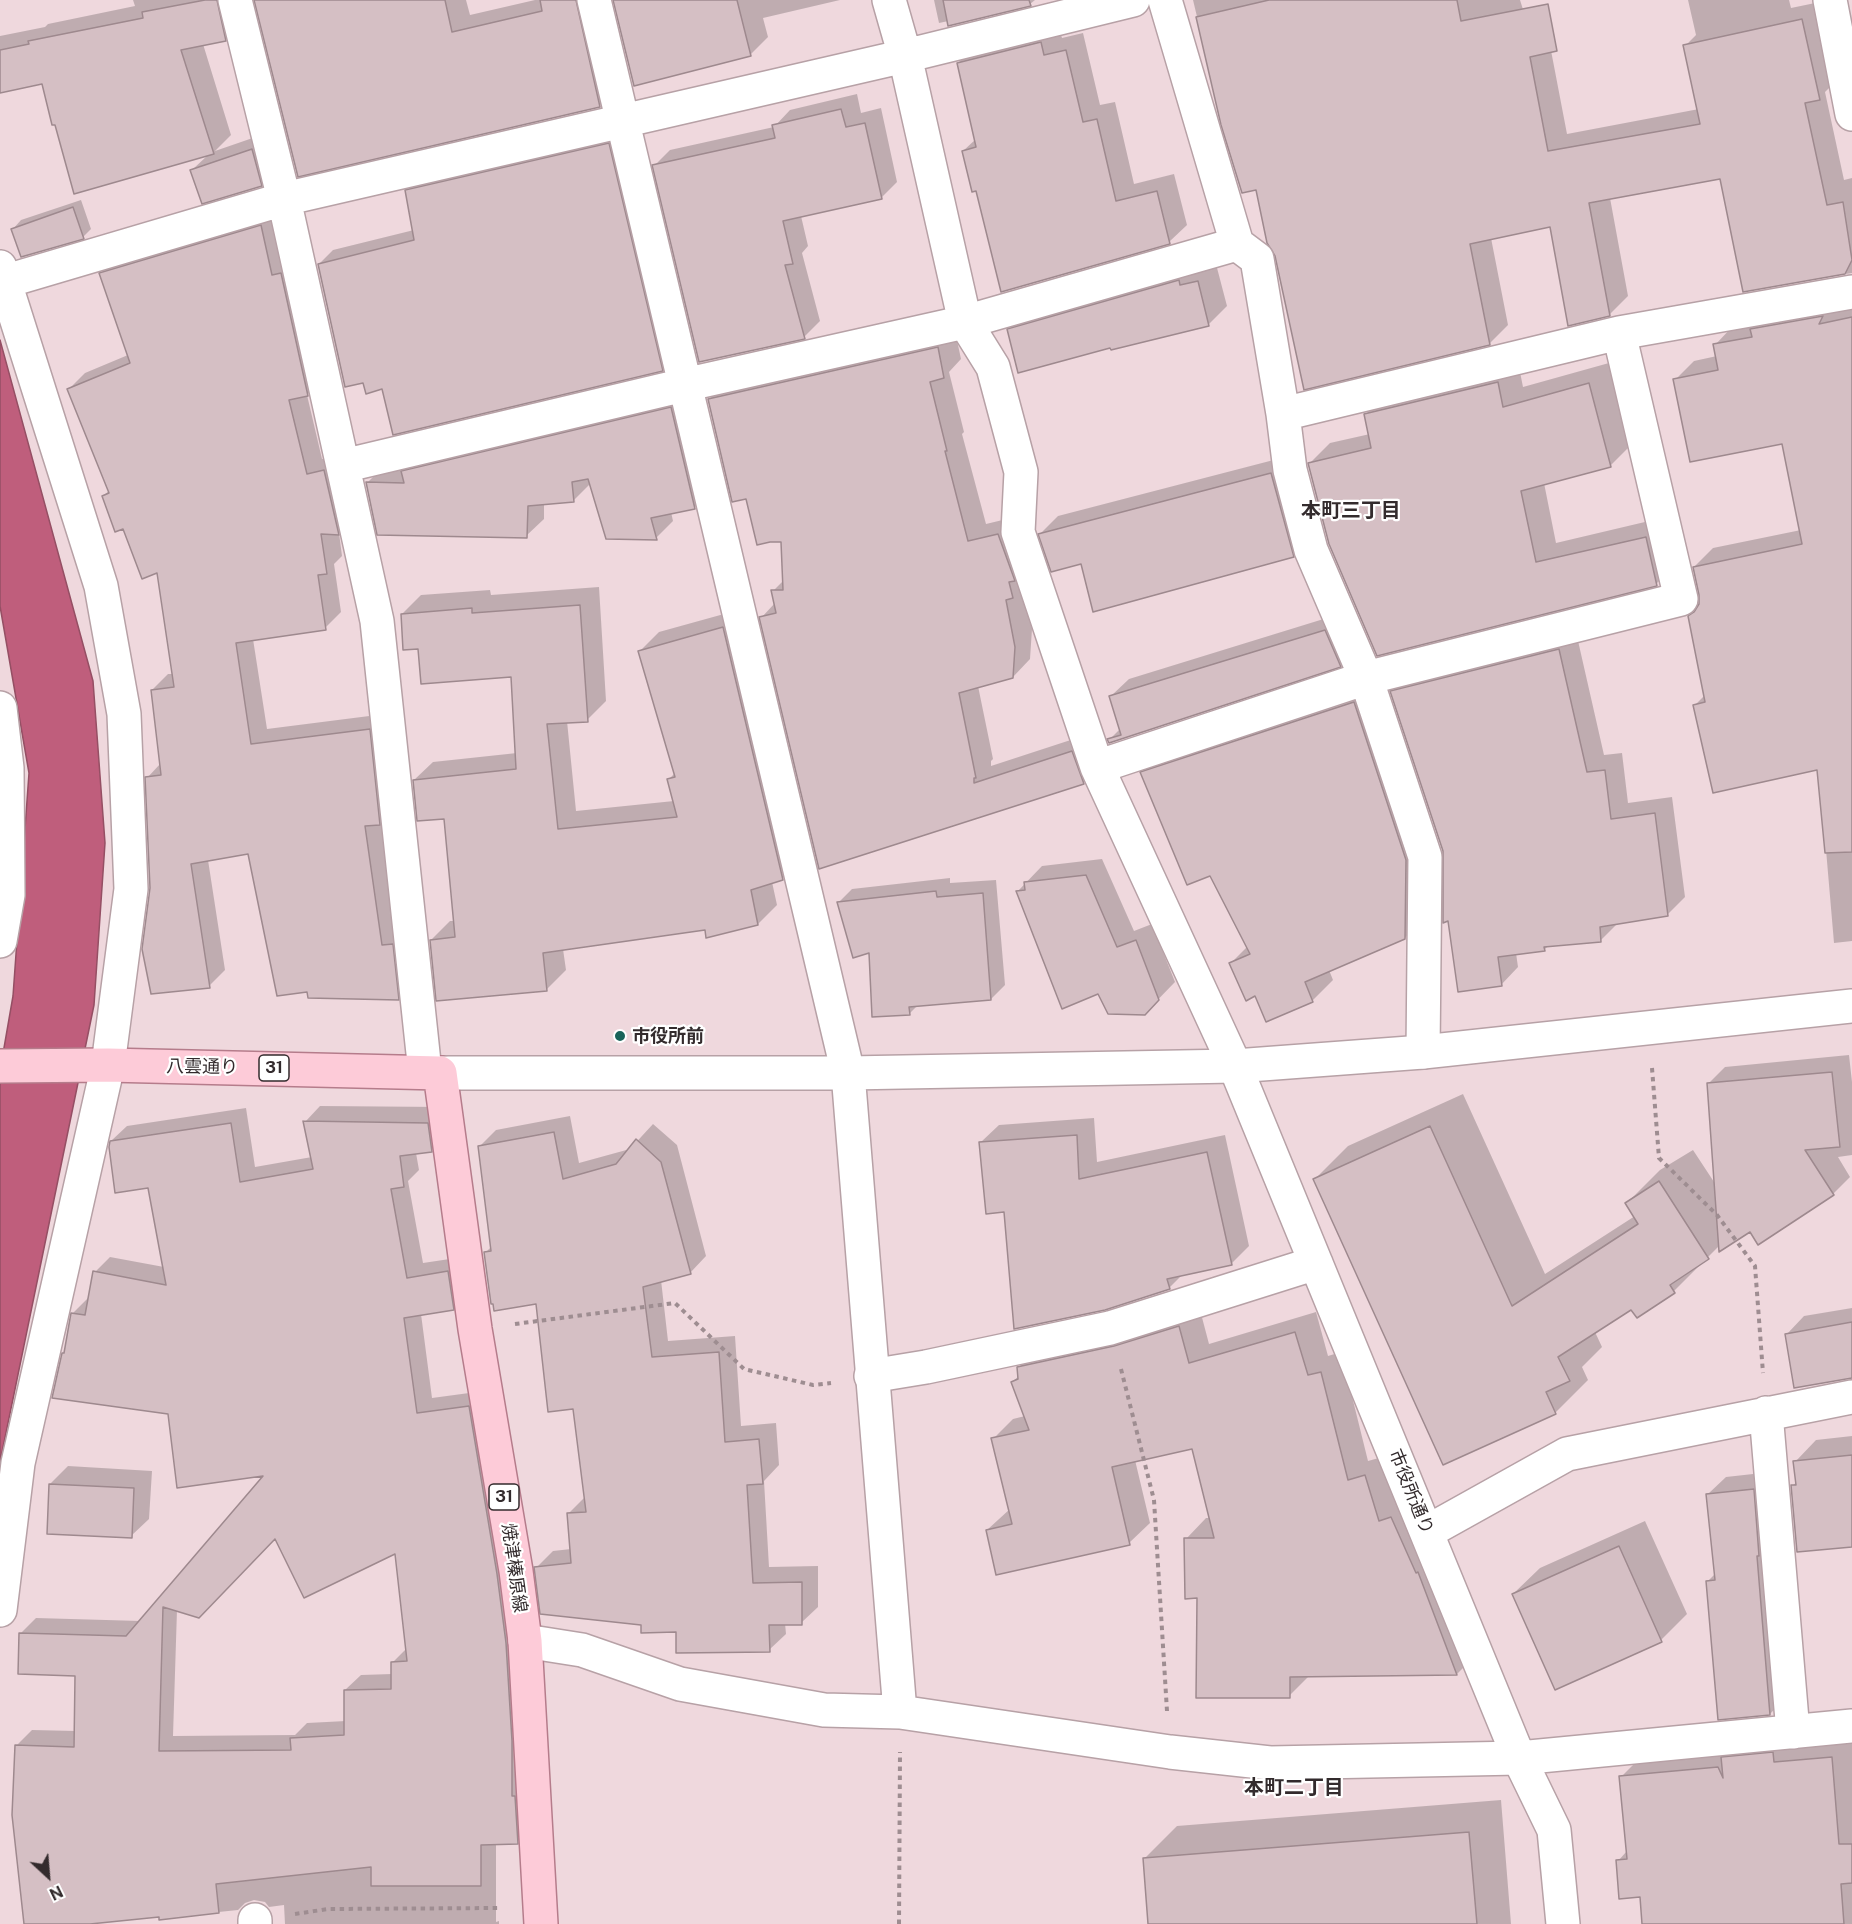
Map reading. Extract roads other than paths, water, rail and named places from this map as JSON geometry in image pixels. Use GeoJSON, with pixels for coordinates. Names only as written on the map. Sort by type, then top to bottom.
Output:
{"type":"FeatureCollection","features":[{"type":"Feature","properties":{"kind":"main road","name":"八雲通り"},"geometry":{"type":"LineString","coordinates":[[0,1066],[108,1065],[432,1072]]}},
{"type":"Feature","properties":{"kind":"main road","name":"焼津榛原線"},"geometry":{"type":"LineString","coordinates":[[432,1072],[516,1571],[525,1641],[541,1916]]}},
{"type":"Feature","properties":{"kind":"street"},"geometry":{"type":"LineString","coordinates":[[235,0],[284,199],[377,621],[432,1072],[848,1073],[1235,1066],[1424,1052],[1852,1006]]}},
{"type":"Feature","properties":{"kind":"street"},"geometry":{"type":"LineString","coordinates":[[594,0],[848,1073],[900,1712]]}},
{"type":"Feature","properties":{"kind":"street","name":"市役所通り"},"geometry":{"type":"LineString","coordinates":[[889,0],[905,56],[965,321],[993,368],[1021,472],[1018,532],[1097,767],[1235,1066],[1519,1758],[1554,1830],[1563,1924]]}},
{"type":"Feature","properties":{"kind":"street"},"geometry":{"type":"LineString","coordinates":[[0,1610],[18,1463],[108,1065],[131,889],[124,714],[101,586],[2,277],[284,199],[905,56],[1133,0]]}},
{"type":"Feature","properties":{"kind":"street"},"geometry":{"type":"LineString","coordinates":[[1165,0],[1237,244],[1257,259],[1290,470],[1311,550],[1366,678],[1425,857],[1424,1052]]}},
{"type":"Feature","properties":{"kind":"street"},"geometry":{"type":"LineString","coordinates":[[1830,0],[1852,114]]}},
{"type":"Feature","properties":{"kind":"street"},"geometry":{"type":"LineString","coordinates":[[343,466],[965,321],[1237,244]]}},
{"type":"Feature","properties":{"kind":"street"},"geometry":{"type":"LineString","coordinates":[[1283,414],[1619,333],[1852,292]]}},
{"type":"Feature","properties":{"kind":"street"},"geometry":{"type":"LineString","coordinates":[[1097,767],[1366,678],[1681,599],[1619,333]]}},
{"type":"Feature","properties":{"kind":"street"},"geometry":{"type":"LineString","coordinates":[[0,708],[7,768],[8,895],[0,941]]}},
{"type":"Feature","properties":{"kind":"street"},"geometry":{"type":"LineString","coordinates":[[872,1376],[926,1367],[1110,1328],[1316,1263]]}},
{"type":"Feature","properties":{"kind":"street"},"geometry":{"type":"LineString","coordinates":[[1427,1532],[1567,1454],[1852,1397]]}},
{"type":"Feature","properties":{"kind":"street"},"geometry":{"type":"LineString","coordinates":[[1767,1413],[1793,1732]]}},
{"type":"Feature","properties":{"kind":"street"},"geometry":{"type":"LineString","coordinates":[[525,1641],[582,1650],[680,1684],[824,1710],[900,1712],[1170,1752],[1270,1763],[1519,1758],[1852,1726]]}},
{"type":"Feature","properties":{"kind":"place","name":"市役所前"},"geometry":{"type":"Point","coordinates":[620,1036]}},
{"type":"Feature","properties":{"kind":"district","name":"本町三丁目"},"geometry":{"type":"Point","coordinates":[1351,511]}},
{"type":"Feature","properties":{"kind":"district","name":"本町二丁目"},"geometry":{"type":"Point","coordinates":[1294,1788]}}]}
